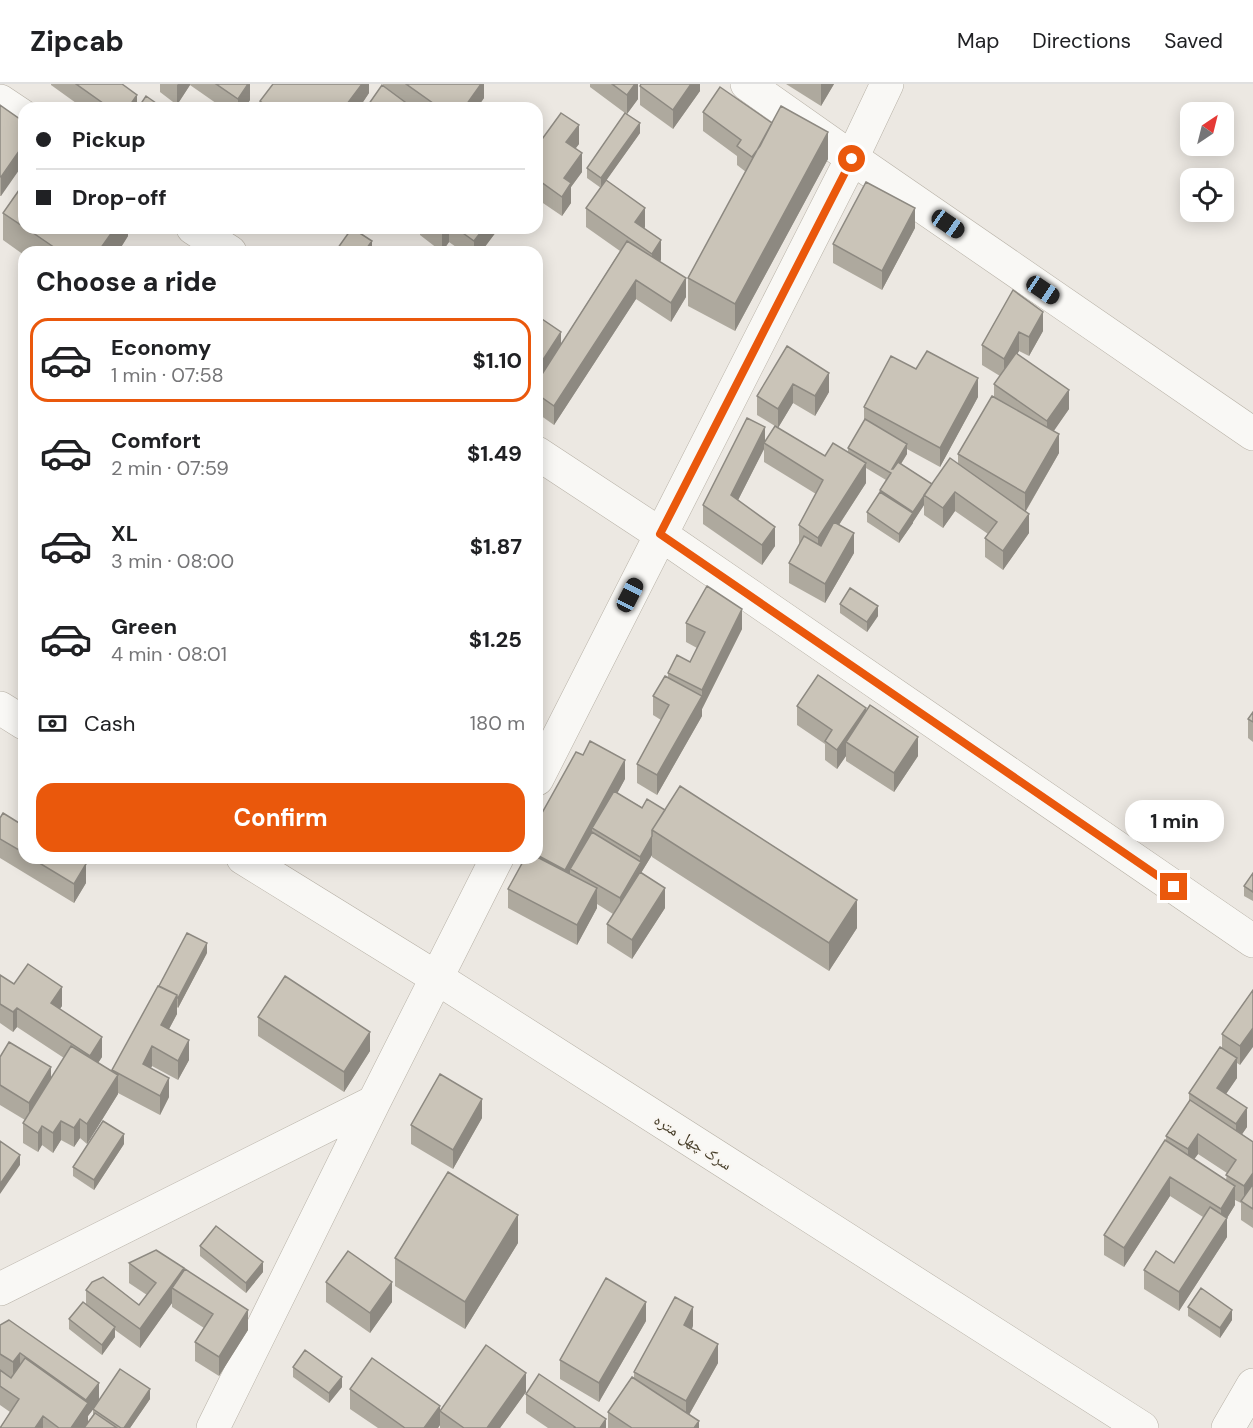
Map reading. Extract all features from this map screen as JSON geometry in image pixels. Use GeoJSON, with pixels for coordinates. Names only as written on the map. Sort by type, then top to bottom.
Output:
{"type":"FeatureCollection","features":[{"type":"Feature","properties":{"kind":"street"},"geometry":{"type":"LineString","coordinates":[[747,84],[852,159],[1253,434]]}},
{"type":"Feature","properties":{"kind":"street"},"geometry":{"type":"LineString","coordinates":[[543,767],[852,159],[887,84]]}},
{"type":"Feature","properties":{"kind":"street"},"geometry":{"type":"LineString","coordinates":[[0,101],[18,113]]}},
{"type":"Feature","properties":{"kind":"street"},"geometry":{"type":"LineString","coordinates":[[203,234],[221,246]]}},
{"type":"Feature","properties":{"kind":"street"},"geometry":{"type":"LineString","coordinates":[[543,457],[660,534],[1253,941]]}},
{"type":"Feature","properties":{"kind":"street"},"geometry":{"type":"LineString","coordinates":[[0,708],[18,719]]}},
{"type":"Feature","properties":{"kind":"street","name":"سرک چهل متره"},"geometry":{"type":"LineString","coordinates":[[253,864],[437,978],[1142,1428]]}},
{"type":"Feature","properties":{"kind":"street"},"geometry":{"type":"LineString","coordinates":[[213,1428],[494,864]]}},
{"type":"Feature","properties":{"kind":"street"},"geometry":{"type":"LineString","coordinates":[[5,1282],[374,1102]]}},
{"type":"Feature","properties":{"kind":"street"},"geometry":{"type":"LineString","coordinates":[[1228,1428],[1253,1385]]}},
{"type":"Feature","properties":{"kind":"building"},"geometry":{"type":"Polygon","coordinates":[[[76,84],[122,84],[137,95],[132,102],[102,102],[76,84]]]}},
{"type":"Feature","properties":{"kind":"building"},"geometry":{"type":"Polygon","coordinates":[[[216,84],[248,84],[238,99],[216,84]]]}},
{"type":"Feature","properties":{"kind":"building"},"geometry":{"type":"Polygon","coordinates":[[[273,84],[362,84],[348,102],[260,101],[273,84]]]}},
{"type":"Feature","properties":{"kind":"building"},"geometry":{"type":"Polygon","coordinates":[[[406,84],[481,84],[468,102],[432,102],[406,84]]]}},
{"type":"Feature","properties":{"kind":"building"},"geometry":{"type":"Polygon","coordinates":[[[612,84],[635,84],[627,95],[612,84]]]}},
{"type":"Feature","properties":{"kind":"building"},"geometry":{"type":"Polygon","coordinates":[[[641,84],[691,84],[673,110],[640,86],[641,84]]]}},
{"type":"Feature","properties":{"kind":"building"},"geometry":{"type":"Polygon","coordinates":[[[382,85],[405,102],[370,102],[382,85]]]}},
{"type":"Feature","properties":{"kind":"building"},"geometry":{"type":"Polygon","coordinates":[[[720,87],[772,123],[752,157],[737,146],[741,140],[703,112],[720,87]]]}},
{"type":"Feature","properties":{"kind":"building"},"geometry":{"type":"Polygon","coordinates":[[[146,96],[154,102],[142,102],[146,96]]]}},
{"type":"Feature","properties":{"kind":"building"},"geometry":{"type":"Polygon","coordinates":[[[0,105],[18,118],[18,153],[0,176],[0,105]]]}},
{"type":"Feature","properties":{"kind":"building"},"geometry":{"type":"Polygon","coordinates":[[[781,106],[828,132],[735,304],[688,278],[781,106]]]}},
{"type":"Feature","properties":{"kind":"building"},"geometry":{"type":"Polygon","coordinates":[[[561,113],[579,125],[566,142],[582,153],[564,178],[571,183],[562,197],[543,183],[543,138],[561,113]]]}},
{"type":"Feature","properties":{"kind":"building"},"geometry":{"type":"Polygon","coordinates":[[[625,113],[640,123],[601,178],[587,168],[625,113]]]}},
{"type":"Feature","properties":{"kind":"building"},"geometry":{"type":"Polygon","coordinates":[[[606,180],[645,208],[635,222],[661,240],[652,254],[586,208],[606,180]]]}},
{"type":"Feature","properties":{"kind":"building"},"geometry":{"type":"Polygon","coordinates":[[[866,182],[915,208],[882,271],[833,244],[866,182]]]}},
{"type":"Feature","properties":{"kind":"building"},"geometry":{"type":"Polygon","coordinates":[[[18,192],[18,223],[3,213],[18,192]]]}},
{"type":"Feature","properties":{"kind":"building"},"geometry":{"type":"Polygon","coordinates":[[[35,234],[111,234],[102,246],[52,246],[35,234]]]}},
{"type":"Feature","properties":{"kind":"building"},"geometry":{"type":"Polygon","coordinates":[[[348,234],[361,234],[372,241],[368,246],[339,246],[348,234]]]}},
{"type":"Feature","properties":{"kind":"building"},"geometry":{"type":"Polygon","coordinates":[[[464,234],[479,234],[474,241],[464,234]]]}},
{"type":"Feature","properties":{"kind":"building"},"geometry":{"type":"Polygon","coordinates":[[[627,241],[686,278],[671,303],[636,280],[554,406],[543,398],[543,373],[627,241]]]}},
{"type":"Feature","properties":{"kind":"building"},"geometry":{"type":"Polygon","coordinates":[[[1013,290],[1043,312],[1029,337],[1019,332],[1004,359],[982,345],[1013,290]]]}},
{"type":"Feature","properties":{"kind":"building"},"geometry":{"type":"Polygon","coordinates":[[[543,320],[561,332],[543,360],[543,320]]]}},
{"type":"Feature","properties":{"kind":"building"},"geometry":{"type":"Polygon","coordinates":[[[787,346],[829,373],[815,396],[793,384],[778,409],[757,396],[787,346]]]}},
{"type":"Feature","properties":{"kind":"building"},"geometry":{"type":"Polygon","coordinates":[[[927,351],[978,378],[940,448],[864,407],[891,356],[916,369],[927,351]]]}},
{"type":"Feature","properties":{"kind":"building"},"geometry":{"type":"Polygon","coordinates":[[[1016,353],[1069,390],[1047,421],[994,384],[1016,353]]]}},
{"type":"Feature","properties":{"kind":"building"},"geometry":{"type":"Polygon","coordinates":[[[992,396],[1059,434],[1025,493],[958,454],[992,396]]]}},
{"type":"Feature","properties":{"kind":"building"},"geometry":{"type":"Polygon","coordinates":[[[747,418],[765,427],[731,495],[775,527],[762,545],[703,505],[747,418]]]}},
{"type":"Feature","properties":{"kind":"building"},"geometry":{"type":"Polygon","coordinates":[[[865,419],[907,444],[892,469],[898,462],[932,484],[913,512],[880,490],[891,473],[848,448],[865,419]]]}},
{"type":"Feature","properties":{"kind":"building"},"geometry":{"type":"Polygon","coordinates":[[[775,426],[825,456],[833,443],[866,463],[818,538],[799,525],[823,480],[764,443],[775,426]]]}},
{"type":"Feature","properties":{"kind":"building"},"geometry":{"type":"Polygon","coordinates":[[[950,458],[1029,514],[1003,551],[985,538],[997,522],[955,492],[943,508],[924,495],[950,458]]]}},
{"type":"Feature","properties":{"kind":"building"},"geometry":{"type":"Polygon","coordinates":[[[880,492],[913,513],[899,534],[867,512],[880,492]]]}},
{"type":"Feature","properties":{"kind":"building"},"geometry":{"type":"Polygon","coordinates":[[[834,522],[854,533],[825,584],[789,563],[804,536],[821,546],[834,522]]]}},
{"type":"Feature","properties":{"kind":"building"},"geometry":{"type":"Polygon","coordinates":[[[707,586],[742,609],[702,690],[668,673],[677,655],[690,662],[705,632],[686,623],[707,586]]]}},
{"type":"Feature","properties":{"kind":"building"},"geometry":{"type":"Polygon","coordinates":[[[850,588],[878,606],[867,622],[840,604],[850,588]]]}},
{"type":"Feature","properties":{"kind":"building"},"geometry":{"type":"Polygon","coordinates":[[[818,675],[866,708],[837,750],[825,741],[832,730],[797,706],[818,675]]]}},
{"type":"Feature","properties":{"kind":"building"},"geometry":{"type":"Polygon","coordinates":[[[665,676],[702,696],[657,775],[637,764],[669,705],[653,696],[665,676]]]}},
{"type":"Feature","properties":{"kind":"building"},"geometry":{"type":"Polygon","coordinates":[[[870,705],[918,737],[894,773],[846,742],[870,705]]]}},
{"type":"Feature","properties":{"kind":"building"},"geometry":{"type":"Polygon","coordinates":[[[1253,712],[1253,722],[1248,719],[1253,712]]]}},
{"type":"Feature","properties":{"kind":"building"},"geometry":{"type":"Polygon","coordinates":[[[590,741],[625,760],[565,870],[543,858],[543,811],[576,752],[583,755],[590,741]]]}},
{"type":"Feature","properties":{"kind":"building"},"geometry":{"type":"Polygon","coordinates":[[[680,786],[857,900],[829,943],[652,830],[680,786]]]}},
{"type":"Feature","properties":{"kind":"building"},"geometry":{"type":"Polygon","coordinates":[[[614,791],[642,808],[647,799],[665,810],[652,830],[652,836],[640,857],[592,828],[614,791]]]}},
{"type":"Feature","properties":{"kind":"building"},"geometry":{"type":"Polygon","coordinates":[[[3,813],[18,822],[18,850],[0,839],[0,818],[3,813]]]}},
{"type":"Feature","properties":{"kind":"building"},"geometry":{"type":"Polygon","coordinates":[[[592,832],[641,862],[620,898],[570,869],[592,832]]]}},
{"type":"Feature","properties":{"kind":"building"},"geometry":{"type":"Polygon","coordinates":[[[543,860],[597,888],[577,925],[508,889],[522,864],[543,864],[543,860]]]}},
{"type":"Feature","properties":{"kind":"building"},"geometry":{"type":"Polygon","coordinates":[[[41,864],[86,864],[74,884],[41,864]]]}},
{"type":"Feature","properties":{"kind":"building"},"geometry":{"type":"Polygon","coordinates":[[[640,872],[665,888],[632,940],[607,924],[640,872]]]}},
{"type":"Feature","properties":{"kind":"building"},"geometry":{"type":"Polygon","coordinates":[[[1253,873],[1253,892],[1244,886],[1253,873]]]}},
{"type":"Feature","properties":{"kind":"building"},"geometry":{"type":"Polygon","coordinates":[[[187,933],[207,943],[177,998],[177,995],[159,986],[187,933]]]}},
{"type":"Feature","properties":{"kind":"building"},"geometry":{"type":"Polygon","coordinates":[[[28,964],[62,987],[51,1003],[102,1037],[90,1056],[17,1008],[13,1012],[0,1004],[0,975],[14,984],[28,964]]]}},
{"type":"Feature","properties":{"kind":"building"},"geometry":{"type":"Polygon","coordinates":[[[285,976],[370,1032],[344,1072],[258,1017],[285,976]]]}},
{"type":"Feature","properties":{"kind":"building"},"geometry":{"type":"Polygon","coordinates":[[[158,986],[177,995],[161,1025],[189,1040],[178,1061],[152,1046],[143,1064],[169,1078],[160,1096],[112,1070],[158,986]]]}},
{"type":"Feature","properties":{"kind":"building"},"geometry":{"type":"Polygon","coordinates":[[[1253,990],[1253,1028],[1240,1046],[1222,1034],[1253,990]]]}},
{"type":"Feature","properties":{"kind":"building"},"geometry":{"type":"Polygon","coordinates":[[[9,1042],[51,1067],[29,1103],[0,1085],[0,1057],[9,1042]]]}},
{"type":"Feature","properties":{"kind":"building"},"geometry":{"type":"Polygon","coordinates":[[[71,1046],[118,1075],[87,1124],[80,1119],[74,1128],[61,1121],[53,1133],[42,1126],[38,1133],[23,1123],[71,1046]]]}},
{"type":"Feature","properties":{"kind":"building"},"geometry":{"type":"Polygon","coordinates":[[[1220,1047],[1237,1058],[1217,1088],[1247,1108],[1236,1124],[1189,1093],[1220,1047]]]}},
{"type":"Feature","properties":{"kind":"building"},"geometry":{"type":"Polygon","coordinates":[[[440,1074],[482,1099],[453,1150],[411,1125],[440,1074]]]}},
{"type":"Feature","properties":{"kind":"building"},"geometry":{"type":"Polygon","coordinates":[[[1190,1100],[1253,1142],[1253,1173],[1244,1186],[1226,1175],[1236,1160],[1198,1134],[1188,1149],[1166,1136],[1190,1100]]]}},
{"type":"Feature","properties":{"kind":"building"},"geometry":{"type":"Polygon","coordinates":[[[103,1121],[124,1134],[94,1180],[73,1167],[103,1121]]]}},
{"type":"Feature","properties":{"kind":"building"},"geometry":{"type":"Polygon","coordinates":[[[1165,1140],[1235,1186],[1221,1209],[1170,1177],[1124,1248],[1104,1235],[1165,1140]]]}},
{"type":"Feature","properties":{"kind":"building"},"geometry":{"type":"Polygon","coordinates":[[[0,1141],[20,1155],[0,1184],[0,1141]]]}},
{"type":"Feature","properties":{"kind":"building"},"geometry":{"type":"Polygon","coordinates":[[[448,1172],[518,1215],[465,1302],[395,1258],[448,1172]]]}},
{"type":"Feature","properties":{"kind":"building"},"geometry":{"type":"Polygon","coordinates":[[[1253,1184],[1253,1209],[1241,1201],[1253,1184]]]}},
{"type":"Feature","properties":{"kind":"building"},"geometry":{"type":"Polygon","coordinates":[[[1210,1207],[1227,1218],[1179,1292],[1144,1270],[1156,1251],[1174,1263],[1210,1207]]]}},
{"type":"Feature","properties":{"kind":"building"},"geometry":{"type":"Polygon","coordinates":[[[216,1226],[263,1262],[246,1283],[200,1246],[216,1226]]]}},
{"type":"Feature","properties":{"kind":"building"},"geometry":{"type":"Polygon","coordinates":[[[156,1250],[184,1268],[140,1329],[86,1290],[92,1282],[103,1277],[139,1305],[156,1283],[129,1263],[156,1250]]]}},
{"type":"Feature","properties":{"kind":"building"},"geometry":{"type":"Polygon","coordinates":[[[348,1251],[392,1282],[370,1313],[326,1282],[348,1251]]]}},
{"type":"Feature","properties":{"kind":"building"},"geometry":{"type":"Polygon","coordinates":[[[185,1269],[248,1310],[219,1357],[195,1342],[213,1314],[172,1288],[185,1269]]]}},
{"type":"Feature","properties":{"kind":"building"},"geometry":{"type":"Polygon","coordinates":[[[606,1278],[646,1302],[599,1383],[560,1360],[606,1278]]]}},
{"type":"Feature","properties":{"kind":"building"},"geometry":{"type":"Polygon","coordinates":[[[1201,1288],[1232,1310],[1220,1328],[1188,1307],[1201,1288]]]}},
{"type":"Feature","properties":{"kind":"building"},"geometry":{"type":"Polygon","coordinates":[[[675,1297],[693,1307],[684,1325],[718,1344],[686,1401],[634,1372],[675,1297]]]}},
{"type":"Feature","properties":{"kind":"building"},"geometry":{"type":"Polygon","coordinates":[[[83,1302],[115,1327],[102,1345],[69,1319],[83,1302]]]}},
{"type":"Feature","properties":{"kind":"building"},"geometry":{"type":"Polygon","coordinates":[[[9,1320],[99,1383],[86,1400],[20,1353],[13,1362],[0,1354],[0,1325],[9,1320]]]}},
{"type":"Feature","properties":{"kind":"building"},"geometry":{"type":"Polygon","coordinates":[[[486,1345],[526,1373],[487,1428],[464,1428],[440,1411],[486,1345]]]}},
{"type":"Feature","properties":{"kind":"building"},"geometry":{"type":"Polygon","coordinates":[[[305,1350],[342,1377],[329,1393],[293,1367],[305,1350]]]}},
{"type":"Feature","properties":{"kind":"building"},"geometry":{"type":"Polygon","coordinates":[[[25,1358],[88,1403],[71,1428],[59,1428],[43,1416],[35,1428],[0,1428],[19,1399],[0,1386],[0,1370],[11,1378],[25,1358]]]}},
{"type":"Feature","properties":{"kind":"building"},"geometry":{"type":"Polygon","coordinates":[[[372,1358],[440,1406],[424,1428],[405,1428],[350,1389],[372,1358]]]}},
{"type":"Feature","properties":{"kind":"building"},"geometry":{"type":"Polygon","coordinates":[[[120,1369],[150,1389],[124,1428],[93,1409],[120,1369]]]}},
{"type":"Feature","properties":{"kind":"building"},"geometry":{"type":"Polygon","coordinates":[[[539,1374],[606,1419],[600,1428],[574,1428],[526,1394],[539,1374]]]}},
{"type":"Feature","properties":{"kind":"building"},"geometry":{"type":"Polygon","coordinates":[[[632,1377],[699,1421],[694,1428],[632,1428],[608,1412],[632,1377]]]}},
{"type":"Feature","properties":{"kind":"building"},"geometry":{"type":"Polygon","coordinates":[[[95,1413],[117,1428],[84,1428],[95,1413]]]}},
{"type":"Feature","properties":{"kind":"route"},"geometry":{"type":"LineString","coordinates":[[852,159],[660,534],[1174,887]]}}]}
